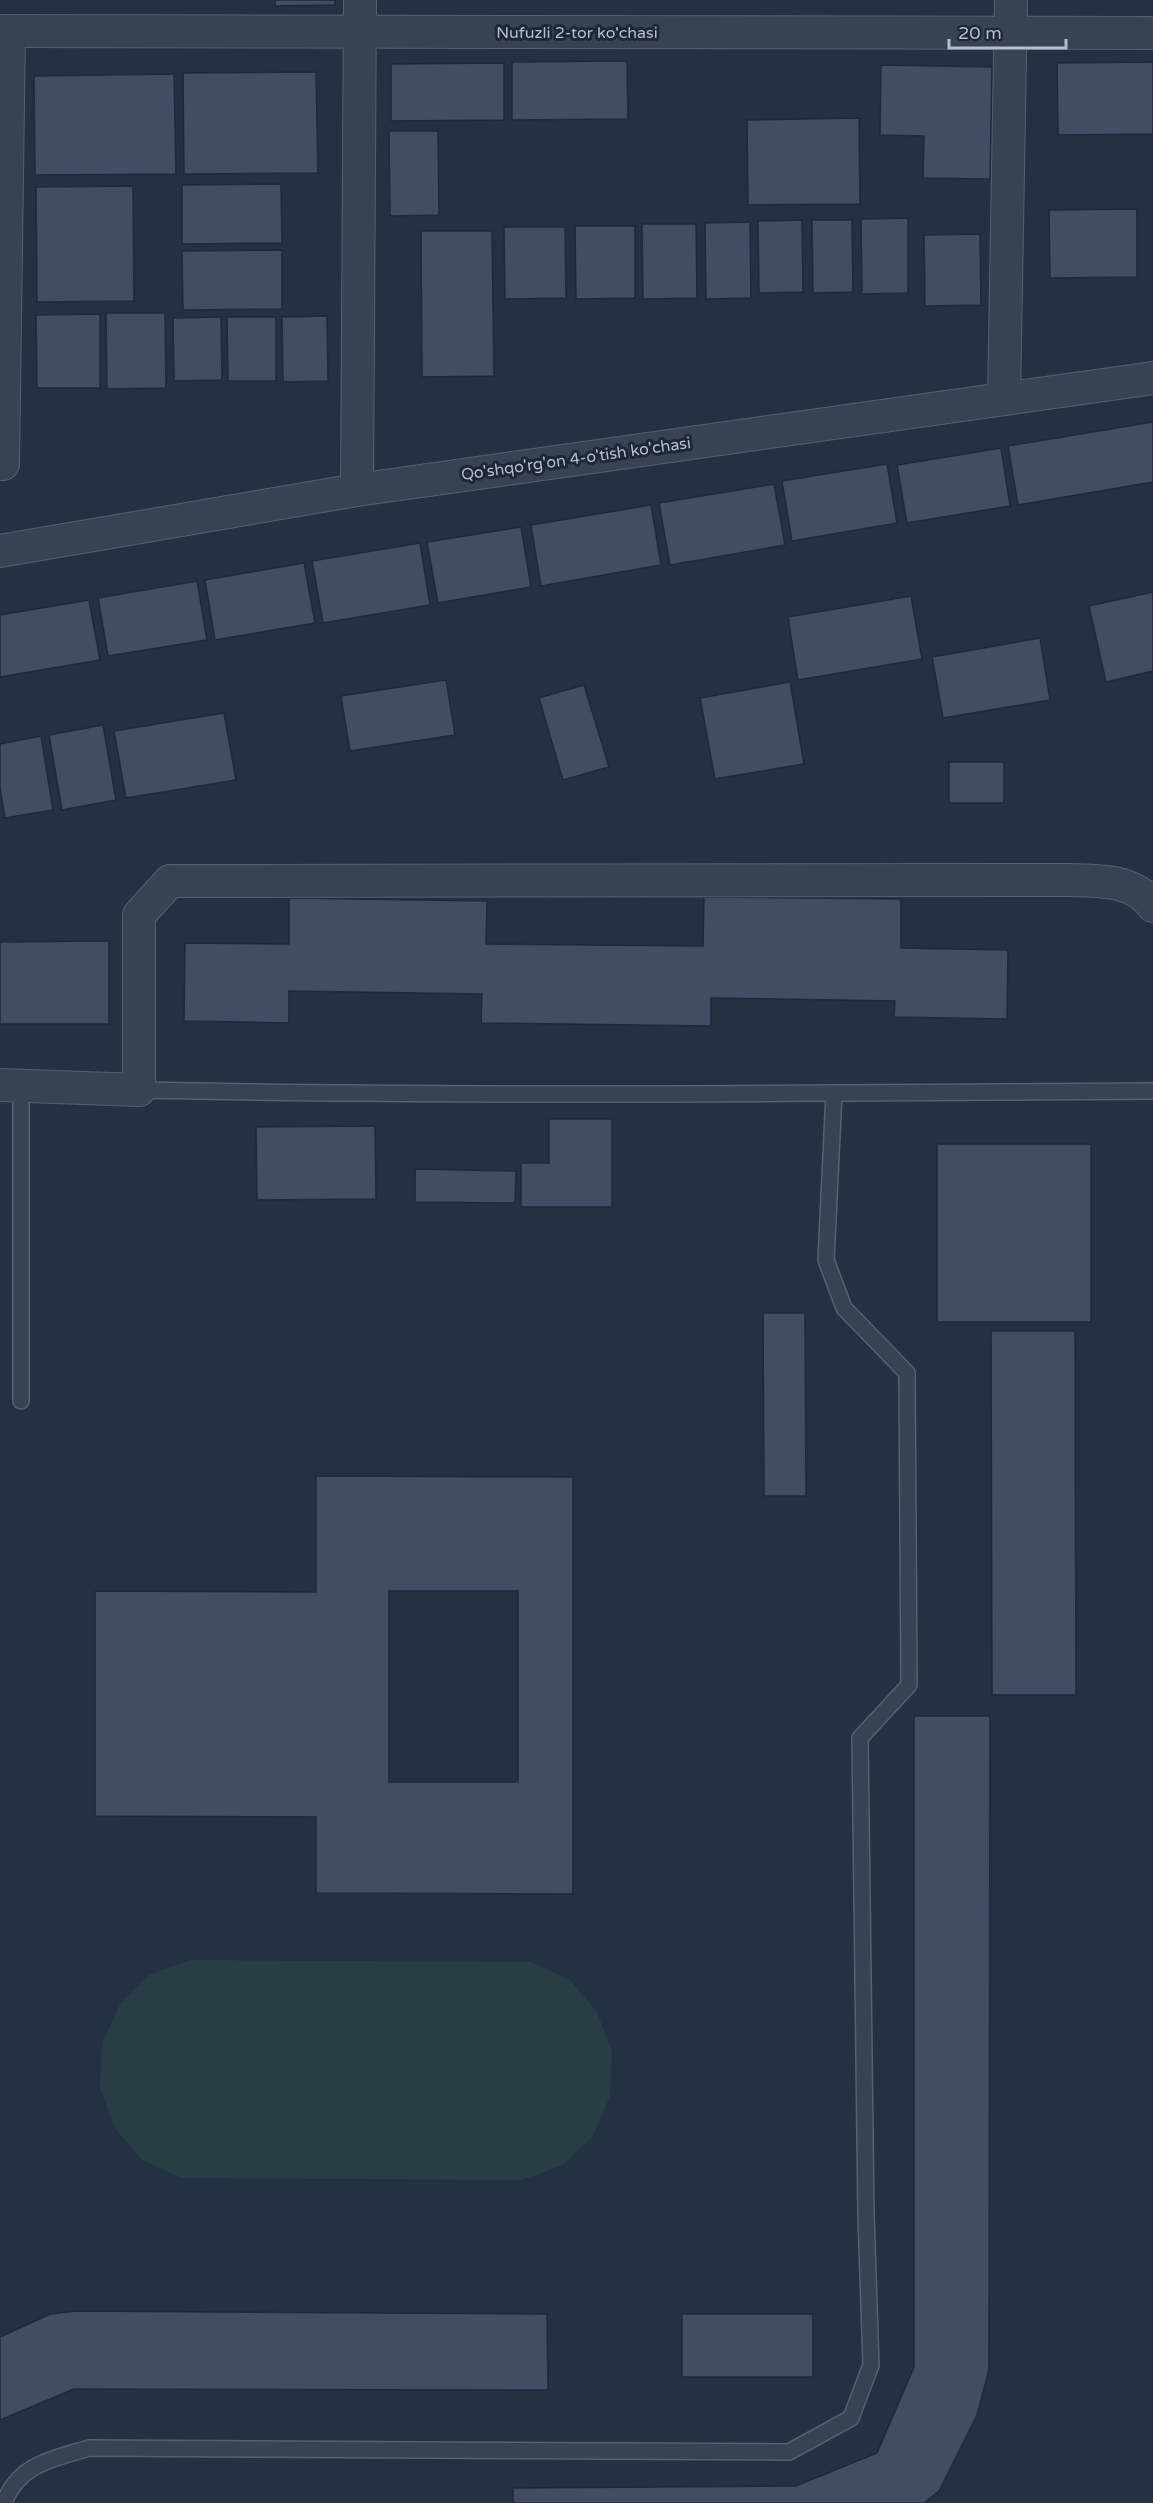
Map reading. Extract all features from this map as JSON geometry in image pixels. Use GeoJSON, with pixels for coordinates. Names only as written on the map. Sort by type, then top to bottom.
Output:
{"type":"FeatureCollection","features":[{"type":"Feature","properties":{"kind":"street"},"geometry":{"type":"LineString","coordinates":[[357,490],[360,0]]}},
{"type":"Feature","properties":{"kind":"street"},"geometry":{"type":"LineString","coordinates":[[1004,399],[1011,0]]}},
{"type":"Feature","properties":{"kind":"street"},"geometry":{"type":"LineString","coordinates":[[3,464],[4,31]]}},
{"type":"Feature","properties":{"kind":"street","name":"Nufuzli 2-tor ko'chasi"},"geometry":{"type":"LineString","coordinates":[[4,31],[1153,33]]}},
{"type":"Feature","properties":{"kind":"street","name":"Qo'shqo'rg'on 4-o'tish ko'chasi"},"geometry":{"type":"LineString","coordinates":[[0,551],[357,490],[1153,378]]}},
{"type":"Feature","properties":{"kind":"street"},"geometry":{"type":"LineString","coordinates":[[10,1086],[139,1090],[139,915],[170,881],[1069,880],[1126,886],[1139,891],[1153,906]]}},
{"type":"Feature","properties":{"kind":"lane"},"geometry":{"type":"LineString","coordinates":[[10,1086],[21,1401]]}},
{"type":"Feature","properties":{"kind":"lane"},"geometry":{"type":"LineString","coordinates":[[139,1090],[334,1094],[730,1096],[1153,1091]]}},
{"type":"Feature","properties":{"kind":"lane"},"geometry":{"type":"LineString","coordinates":[[4,2503],[8,2493],[30,2467],[88,2448],[789,2452],[851,2418],[872,2365],[866,2215],[860,1738],[909,1685],[909,1464],[907,1373],[844,1308],[826,1260],[834,1093]]}},
{"type":"Feature","properties":{"kind":"green space"},"geometry":{"type":"Polygon","coordinates":[[[190,1960],[531,1962],[570,1980],[597,2012],[612,2052],[610,2096],[593,2136],[563,2165],[522,2180],[181,2178],[142,2160],[115,2128],[100,2088],[102,2043],[120,2004],[149,1975],[190,1960]]]}},
{"type":"Feature","properties":{"kind":"building"},"geometry":{"type":"Polygon","coordinates":[[[275,0],[335,0],[335,5],[275,6],[275,0]]]}},
{"type":"Feature","properties":{"kind":"building"},"geometry":{"type":"Polygon","coordinates":[[[627,61],[628,119],[512,120],[512,62],[627,61]]]}},
{"type":"Feature","properties":{"kind":"building"},"geometry":{"type":"Polygon","coordinates":[[[1153,62],[1153,134],[1058,135],[1057,63],[1153,62]]]}},
{"type":"Feature","properties":{"kind":"building"},"geometry":{"type":"Polygon","coordinates":[[[504,63],[504,120],[391,121],[391,64],[504,63]]]}},
{"type":"Feature","properties":{"kind":"building"},"geometry":{"type":"Polygon","coordinates":[[[881,65],[992,67],[990,179],[923,178],[924,136],[880,135],[881,65]]]}},
{"type":"Feature","properties":{"kind":"building"},"geometry":{"type":"Polygon","coordinates":[[[316,72],[318,173],[184,174],[183,73],[316,72]]]}},
{"type":"Feature","properties":{"kind":"building"},"geometry":{"type":"Polygon","coordinates":[[[174,74],[176,174],[35,175],[34,76],[174,74]]]}},
{"type":"Feature","properties":{"kind":"building"},"geometry":{"type":"Polygon","coordinates":[[[859,118],[860,204],[748,205],[747,120],[859,118]]]}},
{"type":"Feature","properties":{"kind":"building"},"geometry":{"type":"Polygon","coordinates":[[[389,131],[438,131],[439,215],[390,216],[389,131]]]}},
{"type":"Feature","properties":{"kind":"building"},"geometry":{"type":"Polygon","coordinates":[[[281,184],[282,243],[182,244],[182,185],[281,184]]]}},
{"type":"Feature","properties":{"kind":"building"},"geometry":{"type":"Polygon","coordinates":[[[133,186],[134,301],[37,302],[36,187],[133,186]]]}},
{"type":"Feature","properties":{"kind":"building"},"geometry":{"type":"Polygon","coordinates":[[[1137,209],[1137,277],[1050,278],[1049,210],[1137,209]]]}},
{"type":"Feature","properties":{"kind":"building"},"geometry":{"type":"Polygon","coordinates":[[[908,218],[908,293],[862,294],[861,219],[908,218]]]}},
{"type":"Feature","properties":{"kind":"building"},"geometry":{"type":"Polygon","coordinates":[[[802,220],[803,292],[759,293],[758,221],[802,220]]]}},
{"type":"Feature","properties":{"kind":"building"},"geometry":{"type":"Polygon","coordinates":[[[812,220],[852,220],[853,292],[813,293],[812,220]]]}},
{"type":"Feature","properties":{"kind":"building"},"geometry":{"type":"Polygon","coordinates":[[[750,222],[751,298],[706,299],[705,223],[750,222]]]}},
{"type":"Feature","properties":{"kind":"building"},"geometry":{"type":"Polygon","coordinates":[[[642,224],[696,224],[697,298],[643,299],[642,224]]]}},
{"type":"Feature","properties":{"kind":"building"},"geometry":{"type":"Polygon","coordinates":[[[575,226],[635,226],[635,298],[576,299],[575,226]]]}},
{"type":"Feature","properties":{"kind":"building"},"geometry":{"type":"Polygon","coordinates":[[[504,227],[565,227],[566,298],[505,299],[504,227]]]}},
{"type":"Feature","properties":{"kind":"building"},"geometry":{"type":"Polygon","coordinates":[[[421,231],[492,231],[494,376],[422,377],[421,231]]]}},
{"type":"Feature","properties":{"kind":"building"},"geometry":{"type":"Polygon","coordinates":[[[980,234],[981,305],[925,306],[924,235],[980,234]]]}},
{"type":"Feature","properties":{"kind":"building"},"geometry":{"type":"Polygon","coordinates":[[[282,250],[282,309],[183,310],[182,251],[282,250]]]}},
{"type":"Feature","properties":{"kind":"building"},"geometry":{"type":"Polygon","coordinates":[[[106,313],[165,313],[166,388],[107,389],[106,313]]]}},
{"type":"Feature","properties":{"kind":"building"},"geometry":{"type":"Polygon","coordinates":[[[100,314],[100,388],[37,388],[36,315],[100,314]]]}},
{"type":"Feature","properties":{"kind":"building"},"geometry":{"type":"Polygon","coordinates":[[[327,316],[328,381],[283,382],[282,317],[327,316]]]}},
{"type":"Feature","properties":{"kind":"building"},"geometry":{"type":"Polygon","coordinates":[[[221,317],[222,380],[174,381],[173,318],[221,317]]]}},
{"type":"Feature","properties":{"kind":"building"},"geometry":{"type":"Polygon","coordinates":[[[227,317],[276,317],[276,381],[228,381],[227,317]]]}},
{"type":"Feature","properties":{"kind":"building"},"geometry":{"type":"Polygon","coordinates":[[[1153,422],[1153,482],[1018,505],[1008,446],[1153,422]]]}},
{"type":"Feature","properties":{"kind":"building"},"geometry":{"type":"Polygon","coordinates":[[[1001,448],[1010,506],[907,523],[897,465],[1001,448]]]}},
{"type":"Feature","properties":{"kind":"building"},"geometry":{"type":"Polygon","coordinates":[[[887,464],[897,523],[792,541],[782,481],[887,464]]]}},
{"type":"Feature","properties":{"kind":"building"},"geometry":{"type":"Polygon","coordinates":[[[774,484],[785,545],[670,565],[659,503],[774,484]]]}},
{"type":"Feature","properties":{"kind":"building"},"geometry":{"type":"Polygon","coordinates":[[[651,505],[661,565],[541,586],[531,525],[651,505]]]}},
{"type":"Feature","properties":{"kind":"building"},"geometry":{"type":"Polygon","coordinates":[[[521,527],[531,587],[438,603],[427,542],[521,527]]]}},
{"type":"Feature","properties":{"kind":"building"},"geometry":{"type":"Polygon","coordinates":[[[420,543],[430,605],[323,623],[312,561],[420,543]]]}},
{"type":"Feature","properties":{"kind":"building"},"geometry":{"type":"Polygon","coordinates":[[[304,563],[315,623],[215,640],[205,580],[304,563]]]}},
{"type":"Feature","properties":{"kind":"building"},"geometry":{"type":"Polygon","coordinates":[[[197,581],[207,640],[108,656],[98,598],[197,581]]]}},
{"type":"Feature","properties":{"kind":"building"},"geometry":{"type":"Polygon","coordinates":[[[1153,592],[1153,671],[1106,682],[1089,606],[1153,592]]]}},
{"type":"Feature","properties":{"kind":"building"},"geometry":{"type":"Polygon","coordinates":[[[911,596],[922,659],[798,680],[788,617],[911,596]]]}},
{"type":"Feature","properties":{"kind":"building"},"geometry":{"type":"Polygon","coordinates":[[[89,600],[100,660],[0,677],[0,615],[89,600]]]}},
{"type":"Feature","properties":{"kind":"building"},"geometry":{"type":"Polygon","coordinates":[[[1040,638],[1050,700],[943,718],[932,657],[1040,638]]]}},
{"type":"Feature","properties":{"kind":"building"},"geometry":{"type":"Polygon","coordinates":[[[446,680],[455,735],[350,751],[341,696],[446,680]]]}},
{"type":"Feature","properties":{"kind":"building"},"geometry":{"type":"Polygon","coordinates":[[[790,682],[804,764],[715,779],[700,698],[790,682]]]}},
{"type":"Feature","properties":{"kind":"building"},"geometry":{"type":"Polygon","coordinates":[[[584,685],[609,767],[563,780],[539,698],[584,685]]]}},
{"type":"Feature","properties":{"kind":"building"},"geometry":{"type":"Polygon","coordinates":[[[224,713],[236,780],[126,798],[114,731],[224,713]]]}},
{"type":"Feature","properties":{"kind":"building"},"geometry":{"type":"Polygon","coordinates":[[[103,725],[116,800],[62,810],[49,735],[103,725]]]}},
{"type":"Feature","properties":{"kind":"building"},"geometry":{"type":"Polygon","coordinates":[[[41,736],[53,810],[5,818],[0,788],[0,744],[41,736]]]}},
{"type":"Feature","properties":{"kind":"building"},"geometry":{"type":"Polygon","coordinates":[[[949,762],[1004,762],[1004,803],[949,803],[949,762]]]}},
{"type":"Feature","properties":{"kind":"building"},"geometry":{"type":"Polygon","coordinates":[[[704,897],[901,899],[901,948],[1008,950],[1007,1019],[894,1017],[895,1001],[711,998],[711,1026],[481,1023],[482,994],[289,991],[289,1023],[184,1021],[185,943],[289,944],[289,898],[487,901],[486,944],[703,946],[704,897]]]}},
{"type":"Feature","properties":{"kind":"building"},"geometry":{"type":"Polygon","coordinates":[[[109,941],[109,1024],[0,1024],[0,942],[109,941]]]}},
{"type":"Feature","properties":{"kind":"building"},"geometry":{"type":"Polygon","coordinates":[[[549,1119],[612,1119],[612,1207],[521,1207],[521,1163],[549,1163],[549,1119]]]}},
{"type":"Feature","properties":{"kind":"building"},"geometry":{"type":"Polygon","coordinates":[[[375,1126],[376,1199],[257,1200],[256,1127],[375,1126]]]}},
{"type":"Feature","properties":{"kind":"building"},"geometry":{"type":"Polygon","coordinates":[[[937,1144],[1091,1144],[1091,1322],[937,1322],[937,1144]]]}},
{"type":"Feature","properties":{"kind":"building"},"geometry":{"type":"Polygon","coordinates":[[[415,1169],[516,1171],[515,1203],[415,1202],[415,1169]]]}},
{"type":"Feature","properties":{"kind":"building"},"geometry":{"type":"Polygon","coordinates":[[[763,1313],[805,1313],[806,1496],[764,1496],[763,1313]]]}},
{"type":"Feature","properties":{"kind":"building"},"geometry":{"type":"Polygon","coordinates":[[[991,1331],[1075,1331],[1076,1695],[992,1695],[991,1331]]]}},
{"type":"Feature","properties":{"kind":"building"},"geometry":{"type":"Polygon","coordinates":[[[316,1476],[573,1477],[573,1894],[316,1893],[316,1817],[95,1816],[95,1591],[316,1592],[316,1476]],[[389,1591],[389,1782],[518,1782],[518,1591],[389,1591]]]}},
{"type":"Feature","properties":{"kind":"building"},"geometry":{"type":"Polygon","coordinates":[[[914,1716],[990,1716],[989,2370],[977,2415],[939,2491],[924,2503],[513,2503],[513,2488],[796,2486],[877,2453],[914,2367],[914,1716]]]}},
{"type":"Feature","properties":{"kind":"building"},"geometry":{"type":"Polygon","coordinates":[[[76,2311],[547,2314],[548,2390],[74,2389],[0,2420],[0,2337],[50,2314],[76,2311]]]}},
{"type":"Feature","properties":{"kind":"building"},"geometry":{"type":"Polygon","coordinates":[[[682,2314],[813,2314],[813,2377],[682,2377],[682,2314]]]}}]}
